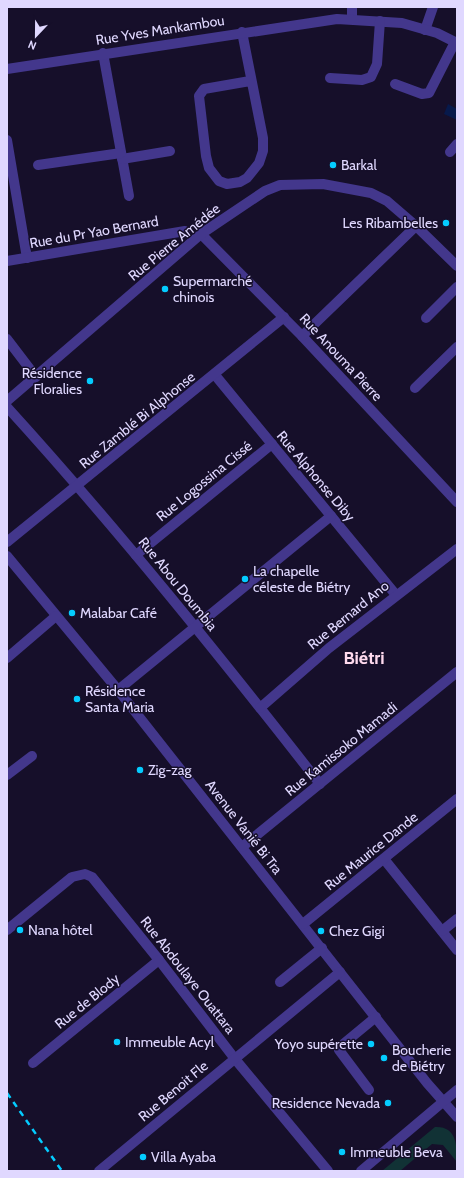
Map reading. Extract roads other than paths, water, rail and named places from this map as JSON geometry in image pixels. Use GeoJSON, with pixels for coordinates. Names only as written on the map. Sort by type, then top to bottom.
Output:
{"type":"FeatureCollection","features":[{"type":"Feature","properties":{"kind":"street"},"geometry":{"type":"LineString","coordinates":[[352,7],[352,19]]}},
{"type":"Feature","properties":{"kind":"street"},"geometry":{"type":"LineString","coordinates":[[425,30],[433,7]]}},
{"type":"Feature","properties":{"kind":"street","name":"Rue Yves Mankambou"},"geometry":{"type":"LineString","coordinates":[[7,69],[103,53],[337,19],[402,22],[456,43]]}},
{"type":"Feature","properties":{"kind":"street"},"geometry":{"type":"LineString","coordinates":[[330,78],[362,80],[371,77],[377,64],[380,21]]}},
{"type":"Feature","properties":{"kind":"street"},"geometry":{"type":"LineString","coordinates":[[242,32],[250,81],[261,128],[262,157],[247,178],[240,182],[227,184],[219,181],[209,168],[206,156],[199,96],[204,89],[250,81]]}},
{"type":"Feature","properties":{"kind":"street"},"geometry":{"type":"LineString","coordinates":[[395,84],[422,94],[429,93],[456,43]]}},
{"type":"Feature","properties":{"kind":"street"},"geometry":{"type":"LineString","coordinates":[[103,53],[129,196]]}},
{"type":"Feature","properties":{"kind":"street"},"geometry":{"type":"LineString","coordinates":[[7,140],[27,258]]}},
{"type":"Feature","properties":{"kind":"street"},"geometry":{"type":"LineString","coordinates":[[38,165],[170,151]]}},
{"type":"Feature","properties":{"kind":"street","name":"Rue Pierre Amédée"},"geometry":{"type":"LineString","coordinates":[[7,401],[202,234],[265,191],[280,185],[323,184],[355,188],[371,193],[387,201],[416,226],[457,266]]}},
{"type":"Feature","properties":{"kind":"street"},"geometry":{"type":"LineString","coordinates":[[302,336],[416,226]]}},
{"type":"Feature","properties":{"kind":"street","name":"Rue du Pr Yao Bernard"},"geometry":{"type":"LineString","coordinates":[[7,261],[185,231]]}},
{"type":"Feature","properties":{"kind":"street","name":"Rue Anouma Pierre"},"geometry":{"type":"LineString","coordinates":[[202,234],[284,317],[457,502]]}},
{"type":"Feature","properties":{"kind":"street"},"geometry":{"type":"LineString","coordinates":[[426,318],[457,287]]}},
{"type":"Feature","properties":{"kind":"street","name":"Rue Zamblé Bi Alphonse"},"geometry":{"type":"LineString","coordinates":[[7,542],[78,486],[284,317]]}},
{"type":"Feature","properties":{"kind":"street"},"geometry":{"type":"LineString","coordinates":[[7,339],[36,377]]}},
{"type":"Feature","properties":{"kind":"street"},"geometry":{"type":"LineString","coordinates":[[415,388],[457,347]]}},
{"type":"Feature","properties":{"kind":"street","name":"Rue Alphonse Diby"},"geometry":{"type":"LineString","coordinates":[[214,375],[396,595]]}},
{"type":"Feature","properties":{"kind":"street","name":"Rue Abou Doumbia"},"geometry":{"type":"LineString","coordinates":[[7,407],[78,486],[136,555],[320,784]]}},
{"type":"Feature","properties":{"kind":"street","name":"Rue Logossina Cissé"},"geometry":{"type":"LineString","coordinates":[[136,555],[272,444]]}},
{"type":"Feature","properties":{"kind":"street"},"geometry":{"type":"LineString","coordinates":[[118,690],[331,516]]}},
{"type":"Feature","properties":{"kind":"street","name":"Rue Bernard Ano"},"geometry":{"type":"LineString","coordinates":[[260,708],[329,648],[457,549]]}},
{"type":"Feature","properties":{"kind":"street","name":"Avenue Vanié Bi Tra"},"geometry":{"type":"LineString","coordinates":[[7,556],[118,690],[443,1102],[457,1117]]}},
{"type":"Feature","properties":{"kind":"street"},"geometry":{"type":"LineString","coordinates":[[7,658],[56,616]]}},
{"type":"Feature","properties":{"kind":"street","name":"Rue Kamissoko Mamadi"},"geometry":{"type":"LineString","coordinates":[[242,847],[457,672]]}},
{"type":"Feature","properties":{"kind":"street"},"geometry":{"type":"LineString","coordinates":[[7,775],[32,756]]}},
{"type":"Feature","properties":{"kind":"street","name":"Rue Maurice Dande"},"geometry":{"type":"LineString","coordinates":[[303,924],[457,799]]}},
{"type":"Feature","properties":{"kind":"street"},"geometry":{"type":"LineString","coordinates":[[384,859],[457,950]]}},
{"type":"Feature","properties":{"kind":"street","name":"Rue Abdoulaye Ouattara"},"geometry":{"type":"LineString","coordinates":[[7,930],[72,877],[85,874],[97,882],[235,1059],[328,1171]]}},
{"type":"Feature","properties":{"kind":"street"},"geometry":{"type":"LineString","coordinates":[[442,931],[457,919]]}},
{"type":"Feature","properties":{"kind":"street"},"geometry":{"type":"LineString","coordinates":[[280,982],[322,948]]}},
{"type":"Feature","properties":{"kind":"street","name":"Rue de Blody"},"geometry":{"type":"LineString","coordinates":[[33,1063],[159,960]]}},
{"type":"Feature","properties":{"kind":"street","name":"Rue Benoit Fle"},"geometry":{"type":"LineString","coordinates":[[99,1171],[340,972]]}},
{"type":"Feature","properties":{"kind":"street"},"geometry":{"type":"LineString","coordinates":[[369,1090],[339,1050],[342,1045],[376,1017]]}},
{"type":"Feature","properties":{"kind":"street"},"geometry":{"type":"LineString","coordinates":[[361,1171],[457,1090]]}},
{"type":"Feature","properties":{"kind":"water"},"geometry":{"type":"Polygon","coordinates":[[[448,104],[457,109],[457,120],[444,114],[448,104]]]}},
{"type":"Feature","properties":{"kind":"railway"},"geometry":{"type":"LineString","coordinates":[[7,1093],[62,1171]]}},
{"type":"Feature","properties":{"kind":"place","name":"Barkal"},"geometry":{"type":"Point","coordinates":[333,165]}},
{"type":"Feature","properties":{"kind":"place","name":"Les Ribambelles"},"geometry":{"type":"Point","coordinates":[446,223]}},
{"type":"Feature","properties":{"kind":"place","name":"Supermarché chinois"},"geometry":{"type":"Point","coordinates":[165,289]}},
{"type":"Feature","properties":{"kind":"place","name":"Résidence Floralies"},"geometry":{"type":"Point","coordinates":[90,381]}},
{"type":"Feature","properties":{"kind":"place","name":"La chapelle céleste de Biétry"},"geometry":{"type":"Point","coordinates":[245,579]}},
{"type":"Feature","properties":{"kind":"place","name":"Malabar Café"},"geometry":{"type":"Point","coordinates":[72,613]}},
{"type":"Feature","properties":{"kind":"place","name":"Résidence Santa Maria"},"geometry":{"type":"Point","coordinates":[77,699]}},
{"type":"Feature","properties":{"kind":"place","name":"Zig-zag"},"geometry":{"type":"Point","coordinates":[140,770]}},
{"type":"Feature","properties":{"kind":"place","name":"Nana hôtel"},"geometry":{"type":"Point","coordinates":[20,930]}},
{"type":"Feature","properties":{"kind":"place","name":"Chez Gigi"},"geometry":{"type":"Point","coordinates":[321,931]}},
{"type":"Feature","properties":{"kind":"place","name":"Immeuble Acyl"},"geometry":{"type":"Point","coordinates":[117,1042]}},
{"type":"Feature","properties":{"kind":"place","name":"Yoyo supérette"},"geometry":{"type":"Point","coordinates":[371,1044]}},
{"type":"Feature","properties":{"kind":"place","name":"Boucherie de Biétry"},"geometry":{"type":"Point","coordinates":[384,1058]}},
{"type":"Feature","properties":{"kind":"place","name":"Residence Nevada"},"geometry":{"type":"Point","coordinates":[388,1103]}},
{"type":"Feature","properties":{"kind":"place","name":"Immeuble Beva"},"geometry":{"type":"Point","coordinates":[342,1152]}},
{"type":"Feature","properties":{"kind":"place","name":"Villa Ayaba"},"geometry":{"type":"Point","coordinates":[143,1157]}},
{"type":"Feature","properties":{"kind":"district","name":"Biétri"},"geometry":{"type":"Point","coordinates":[364,658]}}]}
